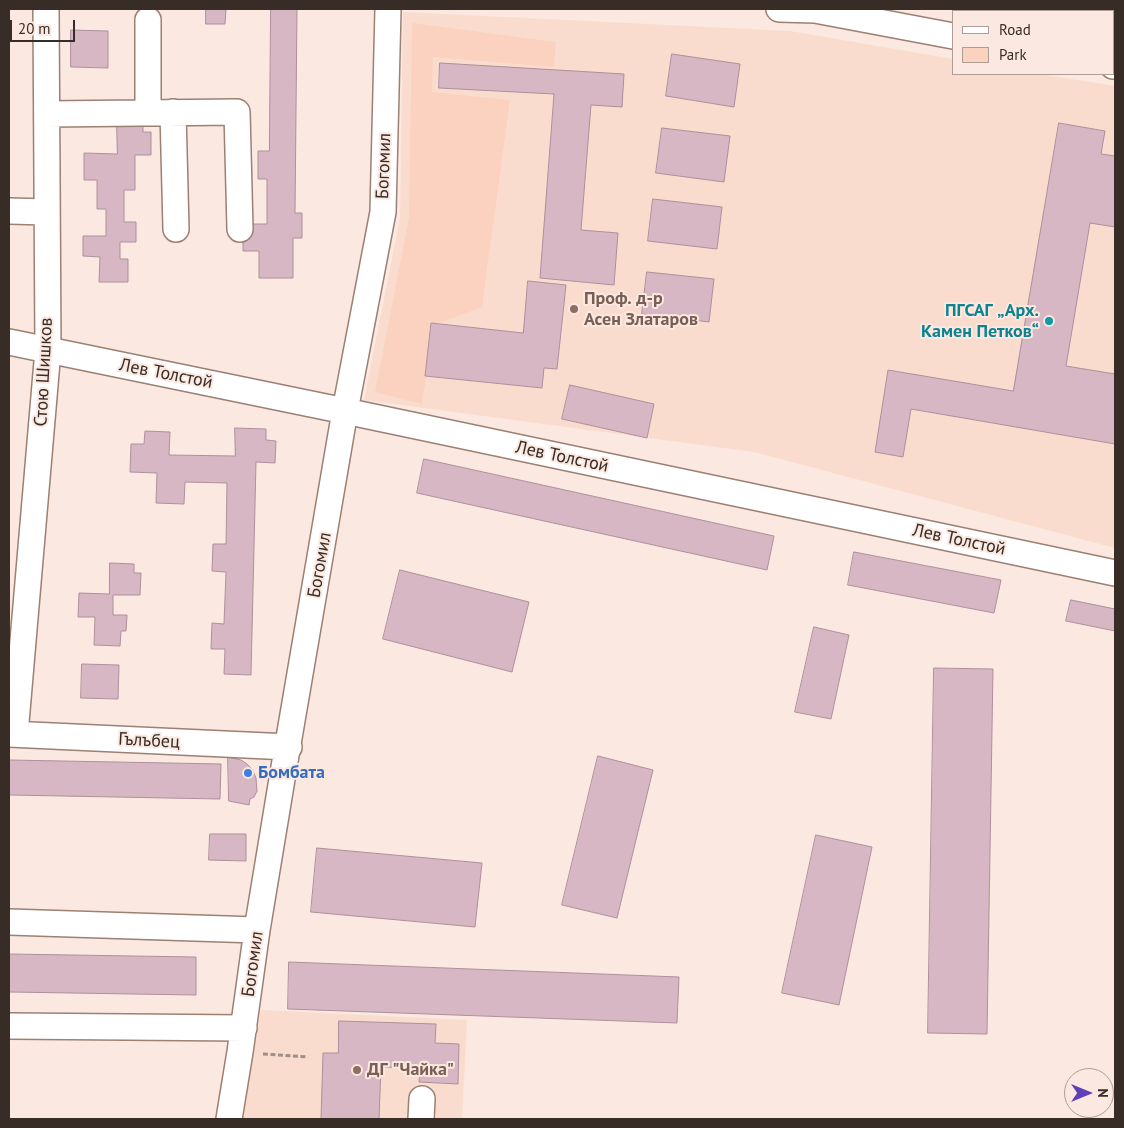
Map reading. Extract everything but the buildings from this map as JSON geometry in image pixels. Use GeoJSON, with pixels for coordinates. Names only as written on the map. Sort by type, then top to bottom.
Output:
{"type":"FeatureCollection","features":[{"type":"Feature","properties":{"kind":"street","name":"Стою Шишков"},"geometry":{"type":"LineString","coordinates":[[12,734],[48,350],[46,9]]}},
{"type":"Feature","properties":{"kind":"street","name":"Богомил"},"geometry":{"type":"LineString","coordinates":[[229,1119],[244,1028],[257,930],[345,411],[383,212],[388,9]]}},
{"type":"Feature","properties":{"kind":"street"},"geometry":{"type":"LineString","coordinates":[[780,9],[815,10],[952,36]]}},
{"type":"Feature","properties":{"kind":"street"},"geometry":{"type":"LineString","coordinates":[[148,20],[148,113]]}},
{"type":"Feature","properties":{"kind":"street"},"geometry":{"type":"LineString","coordinates":[[172,112],[176,230]]}},
{"type":"Feature","properties":{"kind":"street"},"geometry":{"type":"LineString","coordinates":[[46,114],[238,112],[240,229]]}},
{"type":"Feature","properties":{"kind":"street"},"geometry":{"type":"LineString","coordinates":[[9,211],[47,212]]}},
{"type":"Feature","properties":{"kind":"street","name":"Лев Толстой"},"geometry":{"type":"LineString","coordinates":[[9,342],[1115,573]]}},
{"type":"Feature","properties":{"kind":"street","name":"Гълъбец"},"geometry":{"type":"LineString","coordinates":[[12,734],[289,747]]}},
{"type":"Feature","properties":{"kind":"street"},"geometry":{"type":"LineString","coordinates":[[9,922],[257,930]]}},
{"type":"Feature","properties":{"kind":"street"},"geometry":{"type":"LineString","coordinates":[[9,1026],[244,1028]]}},
{"type":"Feature","properties":{"kind":"path"},"geometry":{"type":"LineString","coordinates":[[240,1052],[308,1058]]}},
{"type":"Feature","properties":{"kind":"shaded area"},"geometry":{"type":"Polygon","coordinates":[[[403,12],[790,31],[952,59],[952,75],[1046,75],[1115,86],[1115,548],[754,452],[364,400],[400,218],[403,12]]]}},
{"type":"Feature","properties":{"kind":"shaded area","name":"ДГ \"Чайка\""},"geometry":{"type":"Polygon","coordinates":[[[261,1010],[467,1020],[462,1119],[241,1119],[261,1010]]]}},
{"type":"Feature","properties":{"kind":"green space"},"geometry":{"type":"Polygon","coordinates":[[[412,23],[556,42],[554,67],[433,57],[432,92],[510,100],[482,307],[434,325],[422,404],[375,392],[409,218],[412,23]]]}},
{"type":"Feature","properties":{"kind":"place","name":"Проф. д-р Асен Златаров"},"geometry":{"type":"Point","coordinates":[574,309]}},
{"type":"Feature","properties":{"kind":"place","name":"ПГСАГ „Арх. Камен Петков“"},"geometry":{"type":"Point","coordinates":[1049,321]}},
{"type":"Feature","properties":{"kind":"place","name":"Бомбата"},"geometry":{"type":"Point","coordinates":[248,773]}},
{"type":"Feature","properties":{"kind":"place","name":"ДГ \"Чайка\""},"geometry":{"type":"Point","coordinates":[357,1070]}}]}
